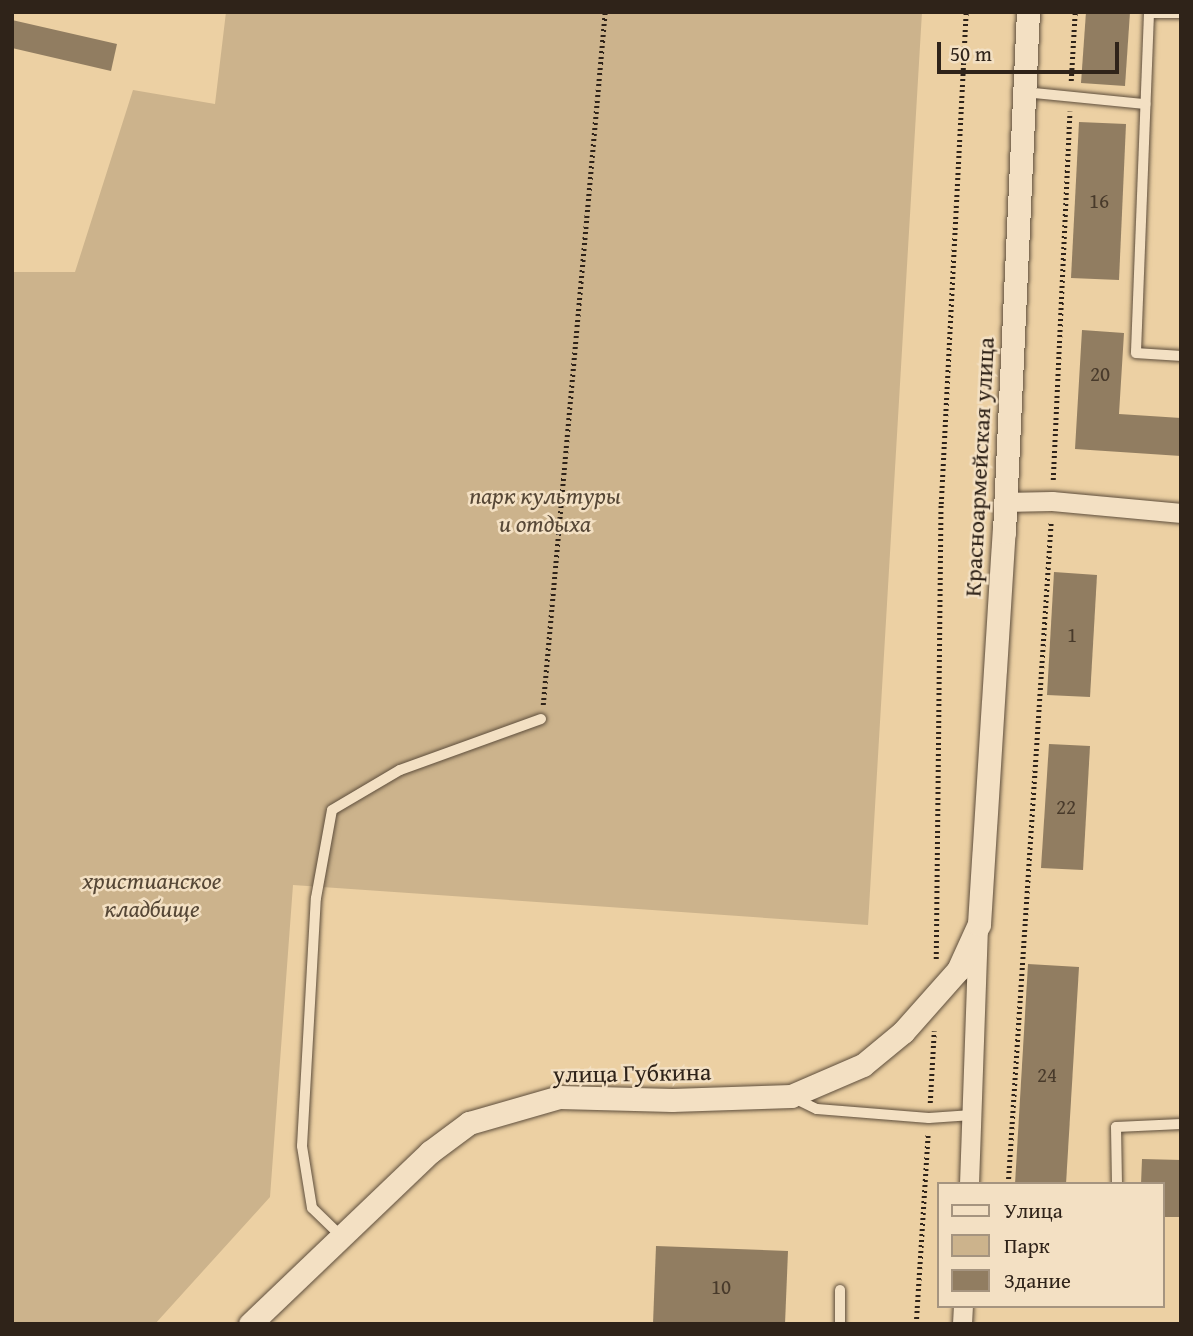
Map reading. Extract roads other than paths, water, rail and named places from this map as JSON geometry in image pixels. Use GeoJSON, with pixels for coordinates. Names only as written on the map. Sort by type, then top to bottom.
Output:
{"type":"FeatureCollection","features":[{"type":"Feature","properties":{"kind":"street","name":"Красноармейская улица"},"geometry":{"type":"LineString","coordinates":[[978,925],[1028,12]]}},
{"type":"Feature","properties":{"kind":"street"},"geometry":{"type":"LineString","coordinates":[[1003,502],[1052,501],[1181,513]]}},
{"type":"Feature","properties":{"kind":"street"},"geometry":{"type":"LineString","coordinates":[[970,1182],[978,925]]}},
{"type":"Feature","properties":{"kind":"street","name":"улица Губкина"},"geometry":{"type":"LineString","coordinates":[[250,1324],[430,1152],[469,1124],[517,1106],[559,1097],[672,1100],[791,1096],[863,1065],[936,999],[958,970],[978,925]]}},
{"type":"Feature","properties":{"kind":"lane"},"geometry":{"type":"LineString","coordinates":[[1181,13],[1149,13],[1136,353],[1181,356]]}},
{"type":"Feature","properties":{"kind":"lane"},"geometry":{"type":"LineString","coordinates":[[1024,92],[1071,93],[1145,104]]}},
{"type":"Feature","properties":{"kind":"lane"},"geometry":{"type":"LineString","coordinates":[[341,1237],[312,1208],[302,1146],[316,898],[332,810],[400,770],[541,719]]}},
{"type":"Feature","properties":{"kind":"lane"},"geometry":{"type":"LineString","coordinates":[[791,1096],[817,1109],[929,1118],[972,1115]]}},
{"type":"Feature","properties":{"kind":"lane"},"geometry":{"type":"LineString","coordinates":[[1117,1182],[1116,1127],[1181,1124]]}},
{"type":"Feature","properties":{"kind":"lane"},"geometry":{"type":"LineString","coordinates":[[840,1290],[840,1324]]}},
{"type":"Feature","properties":{"kind":"park label","name":"парк культуры и отдыха"},"geometry":{"type":"Point","coordinates":[545,510]}},
{"type":"Feature","properties":{"kind":"park label","name":"христианское кладбище"},"geometry":{"type":"Point","coordinates":[152,895]}}]}
